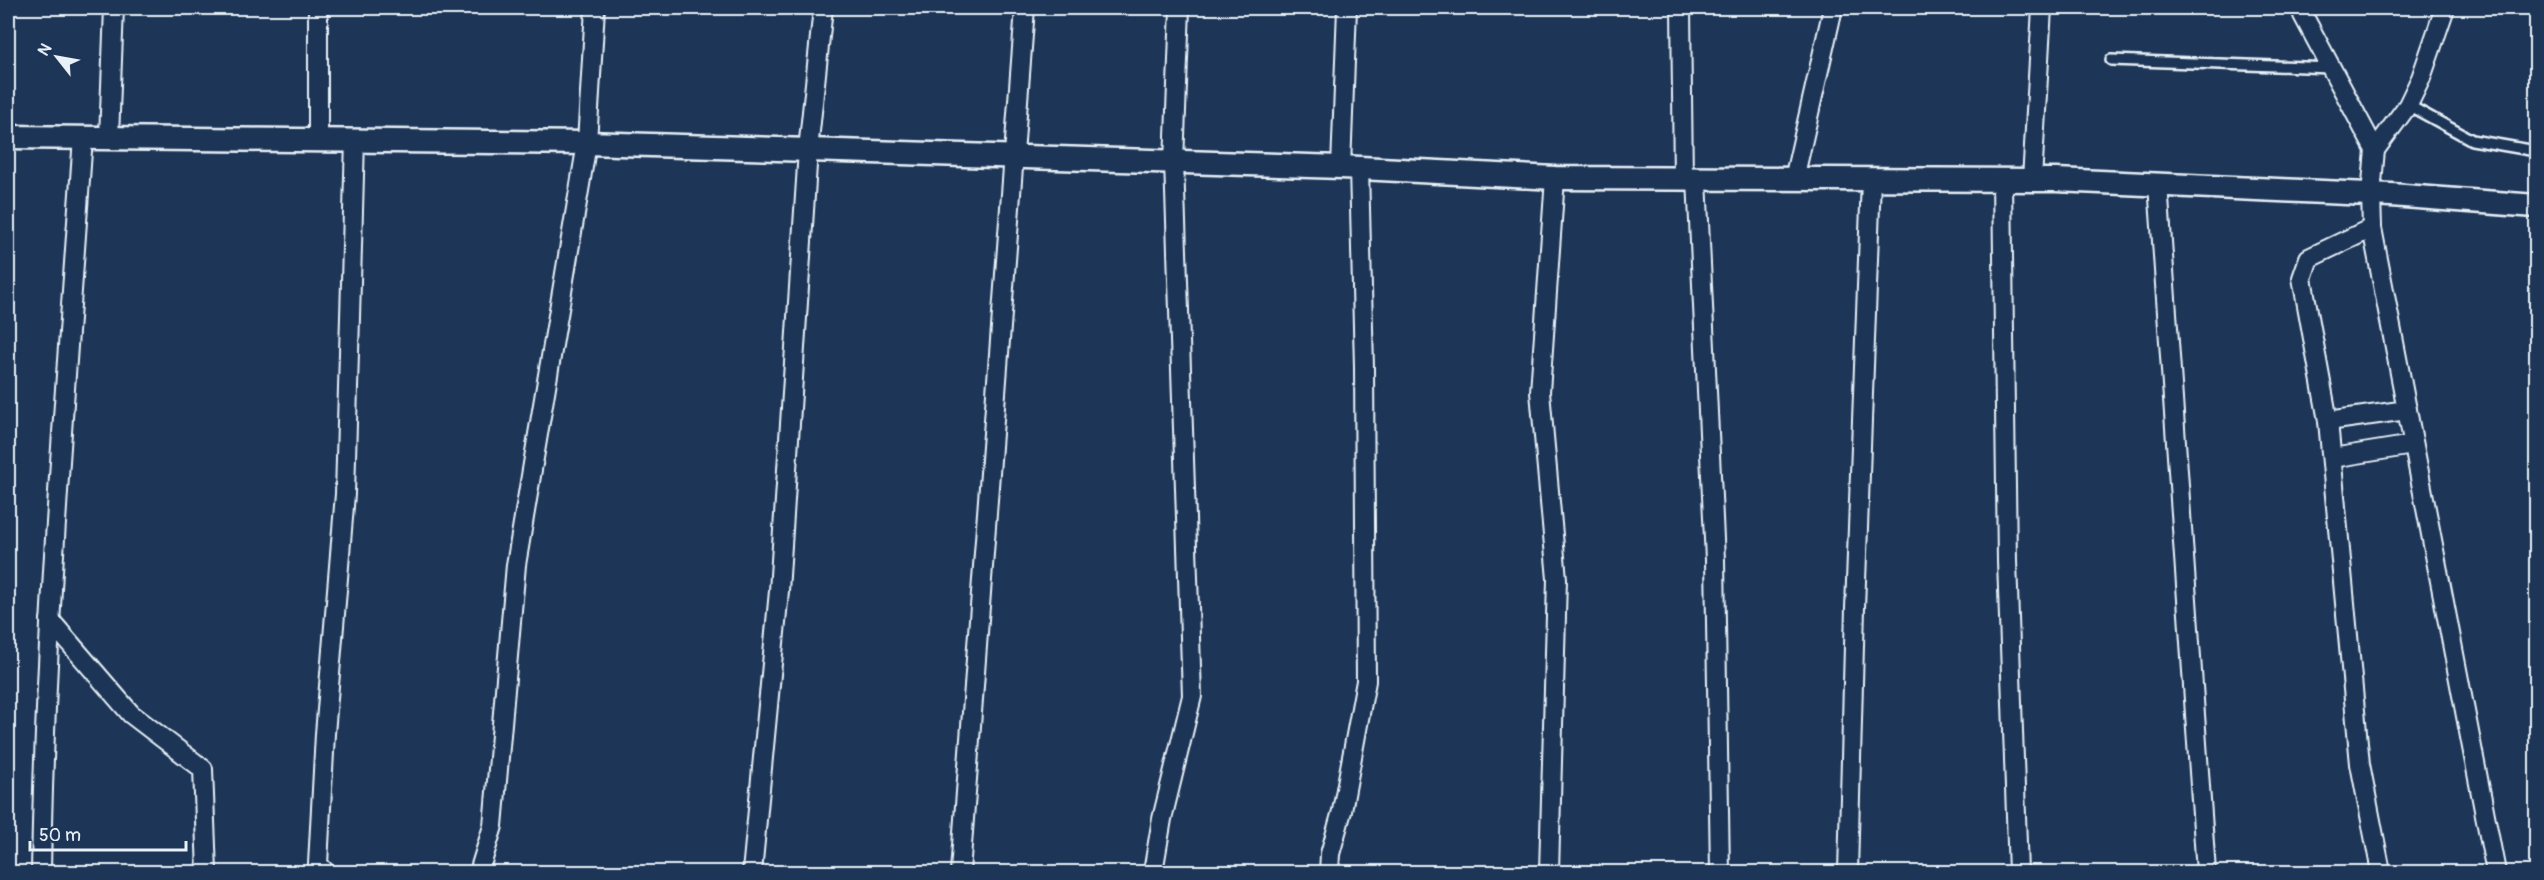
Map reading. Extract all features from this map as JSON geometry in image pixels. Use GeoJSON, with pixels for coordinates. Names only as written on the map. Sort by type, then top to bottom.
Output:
{"type":"FeatureCollection","features":[{"type":"Feature","properties":{"kind":"street"},"geometry":{"type":"LineString","coordinates":[[109,138],[114,8]]}},
{"type":"Feature","properties":{"kind":"street"},"geometry":{"type":"LineString","coordinates":[[318,8],[318,140]]}},
{"type":"Feature","properties":{"kind":"street"},"geometry":{"type":"LineString","coordinates":[[479,873],[494,826],[516,565],[587,143],[596,8]]}},
{"type":"Feature","properties":{"kind":"street"},"geometry":{"type":"LineString","coordinates":[[752,873],[779,591],[808,150],[823,8]]}},
{"type":"Feature","properties":{"kind":"street"},"geometry":{"type":"LineString","coordinates":[[960,873],[1025,8]]}},
{"type":"Feature","properties":{"kind":"street"},"geometry":{"type":"LineString","coordinates":[[1153,873],[1162,819],[1192,696],[1174,162],[1180,8]]}},
{"type":"Feature","properties":{"kind":"street"},"geometry":{"type":"LineString","coordinates":[[1329,873],[1330,854],[1342,811],[1366,681],[1365,367],[1350,167],[1347,8]]}},
{"type":"Feature","properties":{"kind":"street"},"geometry":{"type":"LineString","coordinates":[[1681,8],[1715,560],[1720,873]]}},
{"type":"Feature","properties":{"kind":"street"},"geometry":{"type":"LineString","coordinates":[[1794,179],[1833,8]]}},
{"type":"Feature","properties":{"kind":"street"},"geometry":{"type":"LineString","coordinates":[[2032,180],[2042,8]]}},
{"type":"Feature","properties":{"kind":"street"},"geometry":{"type":"LineString","coordinates":[[2301,8],[2375,150]]}},
{"type":"Feature","properties":{"kind":"street"},"geometry":{"type":"LineString","coordinates":[[2445,8],[2421,78],[2408,105],[2375,150],[2371,194],[2372,228],[2496,873]]}},
{"type":"Feature","properties":{"kind":"street"},"geometry":{"type":"LineString","coordinates":[[8,137],[587,143],[1350,167],[1555,178],[2032,180],[2371,194],[2536,206]]}},
{"type":"Feature","properties":{"kind":"street"},"geometry":{"type":"LineString","coordinates":[[40,873],[42,754],[83,137]]}},
{"type":"Feature","properties":{"kind":"street"},"geometry":{"type":"LineString","coordinates":[[325,873],[318,864],[325,734],[345,494],[355,140]]}},
{"type":"Feature","properties":{"kind":"street"},"geometry":{"type":"LineString","coordinates":[[1549,873],[1557,579],[1540,392],[1555,178]]}},
{"type":"Feature","properties":{"kind":"street"},"geometry":{"type":"LineString","coordinates":[[1848,873],[1855,608],[1872,180]]}},
{"type":"Feature","properties":{"kind":"street"},"geometry":{"type":"LineString","coordinates":[[2002,180],[2007,561],[2018,873]]}},
{"type":"Feature","properties":{"kind":"street"},"geometry":{"type":"LineString","coordinates":[[2158,184],[2206,873]]}},
{"type":"Feature","properties":{"kind":"street"},"geometry":{"type":"LineString","coordinates":[[2372,228],[2309,258],[2302,278],[2328,421],[2360,764],[2381,873]]}},
{"type":"Feature","properties":{"kind":"street"},"geometry":{"type":"LineString","coordinates":[[2328,421],[2407,410]]}},
{"type":"Feature","properties":{"kind":"street"},"geometry":{"type":"LineString","coordinates":[[2332,458],[2413,445]]}},
{"type":"Feature","properties":{"kind":"street"},"geometry":{"type":"LineString","coordinates":[[50,620],[131,714],[202,769],[207,873]]}},
{"type":"Feature","properties":{"kind":"lane"},"geometry":{"type":"LineString","coordinates":[[2111,60],[2333,68]]}},
{"type":"Feature","properties":{"kind":"lane"},"geometry":{"type":"LineString","coordinates":[[2408,105],[2472,140],[2536,151]]}}]}
